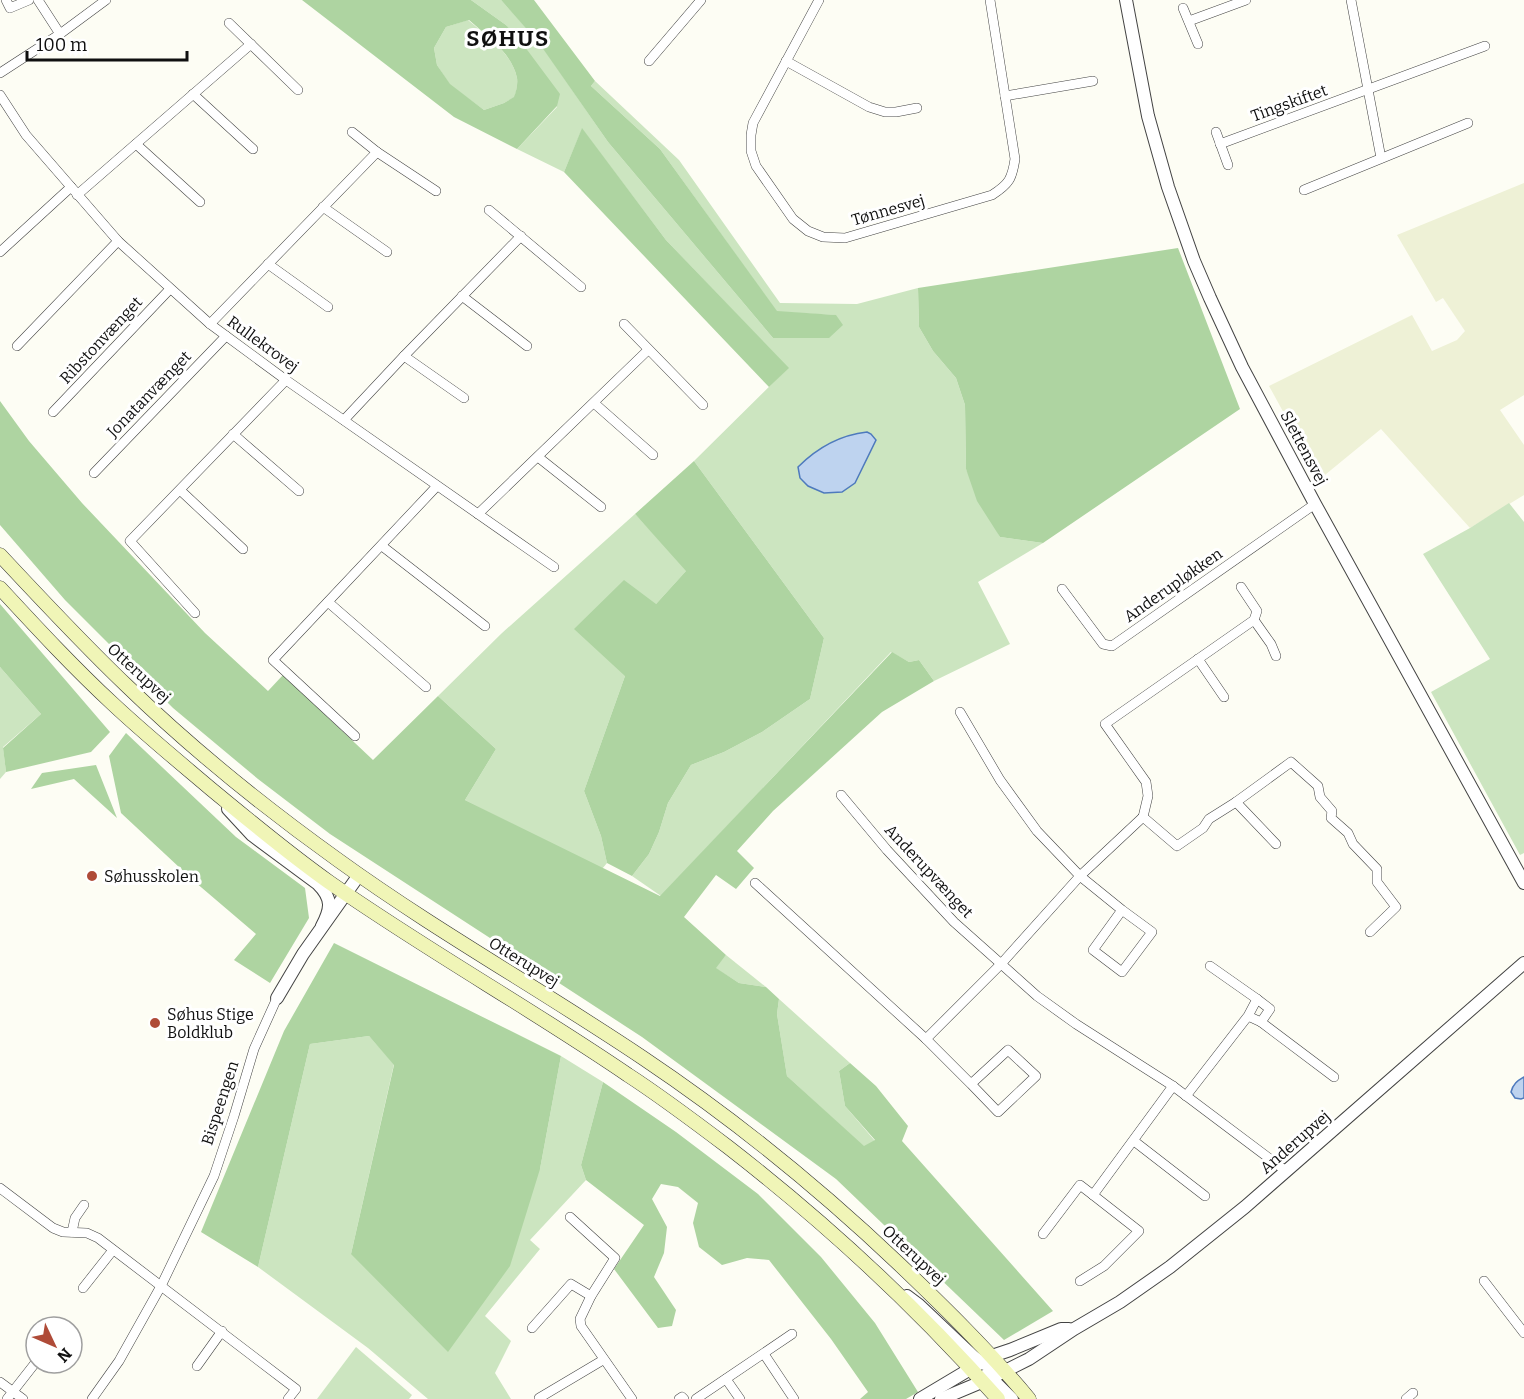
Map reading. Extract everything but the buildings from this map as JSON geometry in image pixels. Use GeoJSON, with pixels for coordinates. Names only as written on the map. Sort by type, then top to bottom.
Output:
{"type":"FeatureCollection","features":[{"type":"Feature","properties":{"kind":"main road","name":"Otterupvej"},"geometry":{"type":"LineString","coordinates":[[0,555],[127,686],[194,746],[277,815],[359,875],[431,923],[642,1058],[715,1109],[791,1167],[864,1230],[937,1299],[981,1363],[998,1399]]}},
{"type":"Feature","properties":{"kind":"main road","name":"Otterupvej"},"geometry":{"type":"LineString","coordinates":[[0,588],[111,703],[265,834],[345,893],[639,1082],[702,1127],[776,1184],[849,1247],[920,1315],[981,1363],[1005,1371],[1029,1399]]}},
{"type":"Feature","properties":{"kind":"street"},"geometry":{"type":"LineString","coordinates":[[6,0],[10,8],[29,0]]}},
{"type":"Feature","properties":{"kind":"street"},"geometry":{"type":"LineString","coordinates":[[39,0],[60,34]]}},
{"type":"Feature","properties":{"kind":"street"},"geometry":{"type":"LineString","coordinates":[[0,73],[60,34],[106,0]]}},
{"type":"Feature","properties":{"kind":"street"},"geometry":{"type":"LineString","coordinates":[[649,61],[701,0]]}},
{"type":"Feature","properties":{"kind":"street","name":"Tønnesvej"},"geometry":{"type":"LineString","coordinates":[[819,0],[753,123],[751,151],[756,166],[793,219],[808,231],[823,237],[845,238],[992,195],[1004,187],[1012,174],[1015,159],[990,0]]}},
{"type":"Feature","properties":{"kind":"street","name":"Slettensvej"},"geometry":{"type":"LineString","coordinates":[[1126,0],[1148,116],[1168,187],[1194,261],[1210,298],[1242,367],[1315,504],[1522,875]]}},
{"type":"Feature","properties":{"kind":"street"},"geometry":{"type":"LineString","coordinates":[[1189,21],[1246,0]]}},
{"type":"Feature","properties":{"kind":"street"},"geometry":{"type":"LineString","coordinates":[[1351,0],[1381,158]]}},
{"type":"Feature","properties":{"kind":"street"},"geometry":{"type":"LineString","coordinates":[[1183,8],[1198,44]]}},
{"type":"Feature","properties":{"kind":"street"},"geometry":{"type":"LineString","coordinates":[[229,23],[298,90]]}},
{"type":"Feature","properties":{"kind":"street"},"geometry":{"type":"LineString","coordinates":[[0,252],[136,144],[251,44]]}},
{"type":"Feature","properties":{"kind":"street","name":"Tingskiftet"},"geometry":{"type":"LineString","coordinates":[[1220,144],[1485,46]]}},
{"type":"Feature","properties":{"kind":"street"},"geometry":{"type":"LineString","coordinates":[[786,60],[869,107],[885,112],[917,108]]}},
{"type":"Feature","properties":{"kind":"street"},"geometry":{"type":"LineString","coordinates":[[1005,96],[1093,81]]}},
{"type":"Feature","properties":{"kind":"street"},"geometry":{"type":"LineString","coordinates":[[193,94],[253,149]]}},
{"type":"Feature","properties":{"kind":"street","name":"Rullekrovej"},"geometry":{"type":"LineString","coordinates":[[0,95],[26,135],[118,241],[210,324],[286,380],[554,567]]}},
{"type":"Feature","properties":{"kind":"street"},"geometry":{"type":"LineString","coordinates":[[1304,190],[1468,123]]}},
{"type":"Feature","properties":{"kind":"street"},"geometry":{"type":"LineString","coordinates":[[352,132],[377,152],[436,191]]}},
{"type":"Feature","properties":{"kind":"street"},"geometry":{"type":"LineString","coordinates":[[1216,132],[1228,165]]}},
{"type":"Feature","properties":{"kind":"street"},"geometry":{"type":"LineString","coordinates":[[136,144],[200,202]]}},
{"type":"Feature","properties":{"kind":"street"},"geometry":{"type":"LineString","coordinates":[[210,324],[377,152]]}},
{"type":"Feature","properties":{"kind":"street"},"geometry":{"type":"LineString","coordinates":[[323,207],[387,252]]}},
{"type":"Feature","properties":{"kind":"street"},"geometry":{"type":"LineString","coordinates":[[489,210],[582,287]]}},
{"type":"Feature","properties":{"kind":"street"},"geometry":{"type":"LineString","coordinates":[[344,420],[521,236]]}},
{"type":"Feature","properties":{"kind":"street"},"geometry":{"type":"LineString","coordinates":[[17,346],[118,241]]}},
{"type":"Feature","properties":{"kind":"street"},"geometry":{"type":"LineString","coordinates":[[268,264],[328,307]]}},
{"type":"Feature","properties":{"kind":"street","name":"Ribstonvænget"},"geometry":{"type":"LineString","coordinates":[[53,412],[170,289]]}},
{"type":"Feature","properties":{"kind":"street"},"geometry":{"type":"LineString","coordinates":[[462,296],[527,346]]}},
{"type":"Feature","properties":{"kind":"street"},"geometry":{"type":"LineString","coordinates":[[624,324],[703,405]]}},
{"type":"Feature","properties":{"kind":"street","name":"Jonatanvænget"},"geometry":{"type":"LineString","coordinates":[[94,473],[226,336]]}},
{"type":"Feature","properties":{"kind":"street"},"geometry":{"type":"LineString","coordinates":[[478,514],[648,350]]}},
{"type":"Feature","properties":{"kind":"street"},"geometry":{"type":"LineString","coordinates":[[404,356],[464,398]]}},
{"type":"Feature","properties":{"kind":"street"},"geometry":{"type":"LineString","coordinates":[[195,613],[130,541],[286,380]]}},
{"type":"Feature","properties":{"kind":"street"},"geometry":{"type":"LineString","coordinates":[[594,403],[653,455]]}},
{"type":"Feature","properties":{"kind":"street"},"geometry":{"type":"LineString","coordinates":[[234,434],[299,491]]}},
{"type":"Feature","properties":{"kind":"street"},"geometry":{"type":"LineString","coordinates":[[538,457],[601,507]]}},
{"type":"Feature","properties":{"kind":"street"},"geometry":{"type":"LineString","coordinates":[[355,736],[273,660],[437,486]]}},
{"type":"Feature","properties":{"kind":"street"},"geometry":{"type":"LineString","coordinates":[[180,490],[243,549]]}},
{"type":"Feature","properties":{"kind":"street","name":"Anderupløkken"},"geometry":{"type":"LineString","coordinates":[[1062,589],[1103,644],[1112,646],[1315,504]]}},
{"type":"Feature","properties":{"kind":"street"},"geometry":{"type":"LineString","coordinates":[[382,546],[485,626]]}},
{"type":"Feature","properties":{"kind":"street"},"geometry":{"type":"LineString","coordinates":[[926,1039],[1001,964],[1080,876],[1143,817],[1148,796],[1146,782],[1105,724],[1254,620],[1257,611],[1241,586]]}},
{"type":"Feature","properties":{"kind":"street"},"geometry":{"type":"LineString","coordinates":[[328,602],[426,687]]}},
{"type":"Feature","properties":{"kind":"street"},"geometry":{"type":"LineString","coordinates":[[1254,620],[1271,644],[1276,656]]}},
{"type":"Feature","properties":{"kind":"street"},"geometry":{"type":"LineString","coordinates":[[1198,659],[1224,697]]}},
{"type":"Feature","properties":{"kind":"street"},"geometry":{"type":"LineString","coordinates":[[960,712],[1000,780],[1037,831],[1080,876],[1152,932],[1122,972],[1093,950],[1122,910]]}},
{"type":"Feature","properties":{"kind":"street"},"geometry":{"type":"LineString","coordinates":[[1143,817],[1178,846],[1203,828],[1209,819],[1291,762],[1318,786],[1320,797],[1332,811],[1331,818],[1348,833],[1353,844],[1377,869],[1377,882],[1396,907],[1370,932]]}},
{"type":"Feature","properties":{"kind":"street"},"geometry":{"type":"LineString","coordinates":[[207,786],[252,835],[326,892],[328,915],[322,927]]}},
{"type":"Feature","properties":{"kind":"street","name":"Anderupvænget"},"geometry":{"type":"LineString","coordinates":[[841,795],[887,850],[954,922],[1037,996],[1076,1024],[1173,1086],[1286,1171]]}},
{"type":"Feature","properties":{"kind":"street"},"geometry":{"type":"LineString","coordinates":[[1236,802],[1276,844]]}},
{"type":"Feature","properties":{"kind":"street","name":"Bispeengen"},"geometry":{"type":"LineString","coordinates":[[92,1399],[119,1361],[161,1286],[214,1176],[255,1049],[277,998],[303,954],[359,875]]}},
{"type":"Feature","properties":{"kind":"street"},"geometry":{"type":"LineString","coordinates":[[755,883],[926,1039],[998,1112],[1036,1076],[1008,1050],[971,1084]]}},
{"type":"Feature","properties":{"kind":"street","name":"Anderupvej"},"geometry":{"type":"LineString","coordinates":[[941,1399],[1029,1359],[1161,1274],[1245,1207],[1524,963]]}},
{"type":"Feature","properties":{"kind":"street"},"geometry":{"type":"LineString","coordinates":[[1210,966],[1270,1009],[1261,1022]]}},
{"type":"Feature","properties":{"kind":"street"},"geometry":{"type":"LineString","coordinates":[[1186,1096],[1248,1016],[1257,999]]}},
{"type":"Feature","properties":{"kind":"street"},"geometry":{"type":"LineString","coordinates":[[1248,1016],[1261,1022],[1334,1077]]}},
{"type":"Feature","properties":{"kind":"street"},"geometry":{"type":"LineString","coordinates":[[1093,1195],[1173,1086]]}},
{"type":"Feature","properties":{"kind":"street"},"geometry":{"type":"LineString","coordinates":[[1134,1141],[1205,1196]]}},
{"type":"Feature","properties":{"kind":"street"},"geometry":{"type":"LineString","coordinates":[[1043,1234],[1080,1185],[1139,1231],[1104,1266],[1080,1281]]}},
{"type":"Feature","properties":{"kind":"street"},"geometry":{"type":"LineString","coordinates":[[0,1188],[53,1228],[63,1232],[87,1233],[98,1238],[296,1389],[288,1399]]}},
{"type":"Feature","properties":{"kind":"street"},"geometry":{"type":"LineString","coordinates":[[72,1232],[75,1218],[84,1205]]}},
{"type":"Feature","properties":{"kind":"street"},"geometry":{"type":"LineString","coordinates":[[570,1217],[615,1258],[591,1296],[580,1319],[581,1326],[603,1360],[632,1399]]}},
{"type":"Feature","properties":{"kind":"street"},"geometry":{"type":"LineString","coordinates":[[83,1288],[113,1250]]}},
{"type":"Feature","properties":{"kind":"street"},"geometry":{"type":"LineString","coordinates":[[1484,1281],[1524,1333]]}},
{"type":"Feature","properties":{"kind":"street"},"geometry":{"type":"LineString","coordinates":[[532,1328],[571,1284],[591,1296]]}},
{"type":"Feature","properties":{"kind":"street","name":"Anderupvej"},"geometry":{"type":"LineString","coordinates":[[920,1399],[981,1363],[1061,1329],[1074,1329]]}},
{"type":"Feature","properties":{"kind":"street"},"geometry":{"type":"LineString","coordinates":[[197,1366],[222,1331]]}},
{"type":"Feature","properties":{"kind":"street"},"geometry":{"type":"LineString","coordinates":[[696,1399],[792,1334]]}},
{"type":"Feature","properties":{"kind":"street"},"geometry":{"type":"LineString","coordinates":[[764,1354],[794,1399]]}},
{"type":"Feature","properties":{"kind":"street"},"geometry":{"type":"LineString","coordinates":[[539,1398],[603,1360]]}},
{"type":"Feature","properties":{"kind":"street"},"geometry":{"type":"LineString","coordinates":[[10,1395],[26,1375]]}},
{"type":"Feature","properties":{"kind":"street"},"geometry":{"type":"LineString","coordinates":[[726,1379],[740,1399]]}},
{"type":"Feature","properties":{"kind":"street"},"geometry":{"type":"LineString","coordinates":[[987,1379],[1012,1399]]}},
{"type":"Feature","properties":{"kind":"street"},"geometry":{"type":"LineString","coordinates":[[0,1382],[10,1395],[23,1399]]}},
{"type":"Feature","properties":{"kind":"street"},"geometry":{"type":"LineString","coordinates":[[679,1399],[682,1397],[684,1399]]}},
{"type":"Feature","properties":{"kind":"green space"},"geometry":{"type":"Polygon","coordinates":[[[302,0],[471,0],[506,25],[560,94],[557,106],[517,149],[454,117],[302,0]],[[469,20],[446,27],[434,48],[437,65],[450,84],[484,110],[514,97],[517,80],[514,69],[504,53],[469,20]]]}},
{"type":"Feature","properties":{"kind":"green space"},"geometry":{"type":"Polygon","coordinates":[[[471,0],[501,0],[539,42],[608,142],[773,338],[835,315],[777,312],[660,149],[591,86],[595,81],[679,160],[780,303],[857,304],[918,288],[919,327],[933,351],[956,378],[965,405],[966,469],[1000,537],[1043,543],[978,582],[1010,644],[934,681],[919,660],[909,662],[891,652],[661,896],[632,876],[649,854],[668,803],[691,765],[724,752],[762,732],[810,699],[824,638],[694,461],[788,368],[666,240],[582,129],[564,172],[517,149],[557,107],[506,25],[471,0]]]}},
{"type":"Feature","properties":{"kind":"green space"},"geometry":{"type":"Polygon","coordinates":[[[501,0],[534,0],[595,81],[591,86],[660,149],[777,311],[836,315],[843,325],[829,338],[773,338],[608,142],[539,43],[501,0]]]}},
{"type":"Feature","properties":{"kind":"green space"},"geometry":{"type":"Polygon","coordinates":[[[468,20],[504,53],[517,78],[515,97],[484,110],[450,85],[437,65],[434,48],[446,27],[468,20]]]}},
{"type":"Feature","properties":{"kind":"green space"},"geometry":{"type":"Polygon","coordinates":[[[582,128],[666,240],[789,368],[769,387],[564,172],[582,128]]]}},
{"type":"Feature","properties":{"kind":"green space"},"geometry":{"type":"Polygon","coordinates":[[[1524,183],[1524,395],[1500,410],[1524,445],[1524,495],[1470,528],[1381,429],[1320,479],[1269,386],[1412,315],[1432,351],[1457,340],[1465,331],[1443,298],[1436,302],[1397,235],[1524,183]]]}},
{"type":"Feature","properties":{"kind":"green space"},"geometry":{"type":"Polygon","coordinates":[[[1178,248],[1240,409],[1043,543],[1000,537],[977,501],[966,469],[965,405],[956,378],[933,351],[919,327],[918,288],[1178,248]]]}},
{"type":"Feature","properties":{"kind":"green space"},"geometry":{"type":"Polygon","coordinates":[[[0,401],[29,441],[82,503],[205,633],[268,691],[283,675],[373,760],[438,696],[496,749],[465,800],[660,896],[892,652],[909,662],[919,660],[934,681],[882,712],[773,811],[737,851],[754,868],[736,889],[716,875],[684,917],[726,955],[716,968],[739,983],[766,987],[779,999],[777,1014],[787,1076],[864,1146],[875,1140],[845,1106],[839,1071],[850,1063],[876,1086],[908,1126],[902,1141],[1053,1311],[1004,1340],[836,1179],[642,1037],[330,834],[258,779],[173,708],[65,600],[0,525],[0,401]]]}},
{"type":"Feature","properties":{"kind":"green space"},"geometry":{"type":"Polygon","coordinates":[[[694,461],[824,638],[810,699],[762,732],[724,752],[691,765],[668,803],[649,854],[632,876],[607,863],[601,836],[584,791],[625,676],[574,629],[624,580],[656,604],[686,571],[635,514],[694,461]]]}},
{"type":"Feature","properties":{"kind":"green space"},"geometry":{"type":"Polygon","coordinates":[[[1509,503],[1524,522],[1524,853],[1520,855],[1431,692],[1490,659],[1423,554],[1509,503]]]}},
{"type":"Feature","properties":{"kind":"green space"},"geometry":{"type":"Polygon","coordinates":[[[635,514],[687,570],[656,604],[625,676],[584,791],[601,836],[607,863],[602,869],[465,800],[496,749],[438,696],[502,633],[635,514]]]}},
{"type":"Feature","properties":{"kind":"green space"},"geometry":{"type":"Polygon","coordinates":[[[0,604],[110,732],[91,752],[6,772],[3,748],[41,714],[0,667],[0,604]]]}},
{"type":"Feature","properties":{"kind":"green space"},"geometry":{"type":"Polygon","coordinates":[[[0,667],[41,714],[3,747],[6,772],[0,779],[0,667]]]}},
{"type":"Feature","properties":{"kind":"green space"},"geometry":{"type":"Polygon","coordinates":[[[126,733],[236,837],[305,888],[309,918],[270,983],[234,960],[256,934],[195,882],[121,813],[109,756],[126,733]]]}},
{"type":"Feature","properties":{"kind":"green space"},"geometry":{"type":"Polygon","coordinates":[[[96,765],[117,818],[74,779],[31,789],[42,773],[96,765]]]}},
{"type":"Feature","properties":{"kind":"green space"},"geometry":{"type":"Polygon","coordinates":[[[334,943],[561,1056],[540,1169],[510,1266],[448,1352],[351,1254],[394,1065],[369,1036],[310,1044],[258,1267],[201,1232],[284,1031],[334,943]]]}},
{"type":"Feature","properties":{"kind":"green space"},"geometry":{"type":"Polygon","coordinates":[[[726,955],[766,987],[739,983],[715,968],[726,955]]]}},
{"type":"Feature","properties":{"kind":"green space"},"geometry":{"type":"Polygon","coordinates":[[[779,999],[850,1063],[839,1071],[845,1106],[875,1141],[864,1147],[787,1076],[777,1014],[779,999]]]}},
{"type":"Feature","properties":{"kind":"green space"},"geometry":{"type":"Polygon","coordinates":[[[369,1036],[394,1064],[351,1254],[540,1169],[561,1056],[603,1082],[581,1165],[586,1180],[530,1240],[540,1249],[485,1316],[511,1341],[495,1373],[511,1399],[428,1399],[368,1348],[258,1267],[310,1044],[369,1036]]]}},
{"type":"Feature","properties":{"kind":"green space"},"geometry":{"type":"Polygon","coordinates":[[[603,1082],[676,1132],[758,1194],[821,1257],[875,1323],[918,1392],[906,1399],[860,1399],[868,1392],[831,1339],[769,1260],[747,1258],[722,1265],[699,1247],[693,1223],[698,1203],[678,1187],[661,1184],[652,1199],[667,1227],[664,1253],[654,1277],[676,1310],[672,1326],[658,1328],[614,1269],[644,1225],[586,1180],[581,1165],[603,1082]]]}},
{"type":"Feature","properties":{"kind":"green space"},"geometry":{"type":"Polygon","coordinates":[[[356,1347],[412,1395],[409,1399],[317,1399],[356,1347]]]}},
{"type":"Feature","properties":{"kind":"water"},"geometry":{"type":"Polygon","coordinates":[[[867,432],[876,440],[855,483],[842,492],[824,493],[808,486],[800,478],[798,467],[821,448],[838,439],[867,432]]]}},
{"type":"Feature","properties":{"kind":"water"},"geometry":{"type":"Polygon","coordinates":[[[1524,1077],[1524,1098],[1515,1098],[1511,1092],[1512,1089],[1524,1077]]]}},
{"type":"Feature","properties":{"kind":"place","name":"Søhusskolen"},"geometry":{"type":"Point","coordinates":[92,876]}},
{"type":"Feature","properties":{"kind":"place","name":"Søhus Stige Boldklub"},"geometry":{"type":"Point","coordinates":[155,1023]}},
{"type":"Feature","properties":{"kind":"district","name":"SØHUS"},"geometry":{"type":"Point","coordinates":[508,38]}}]}
